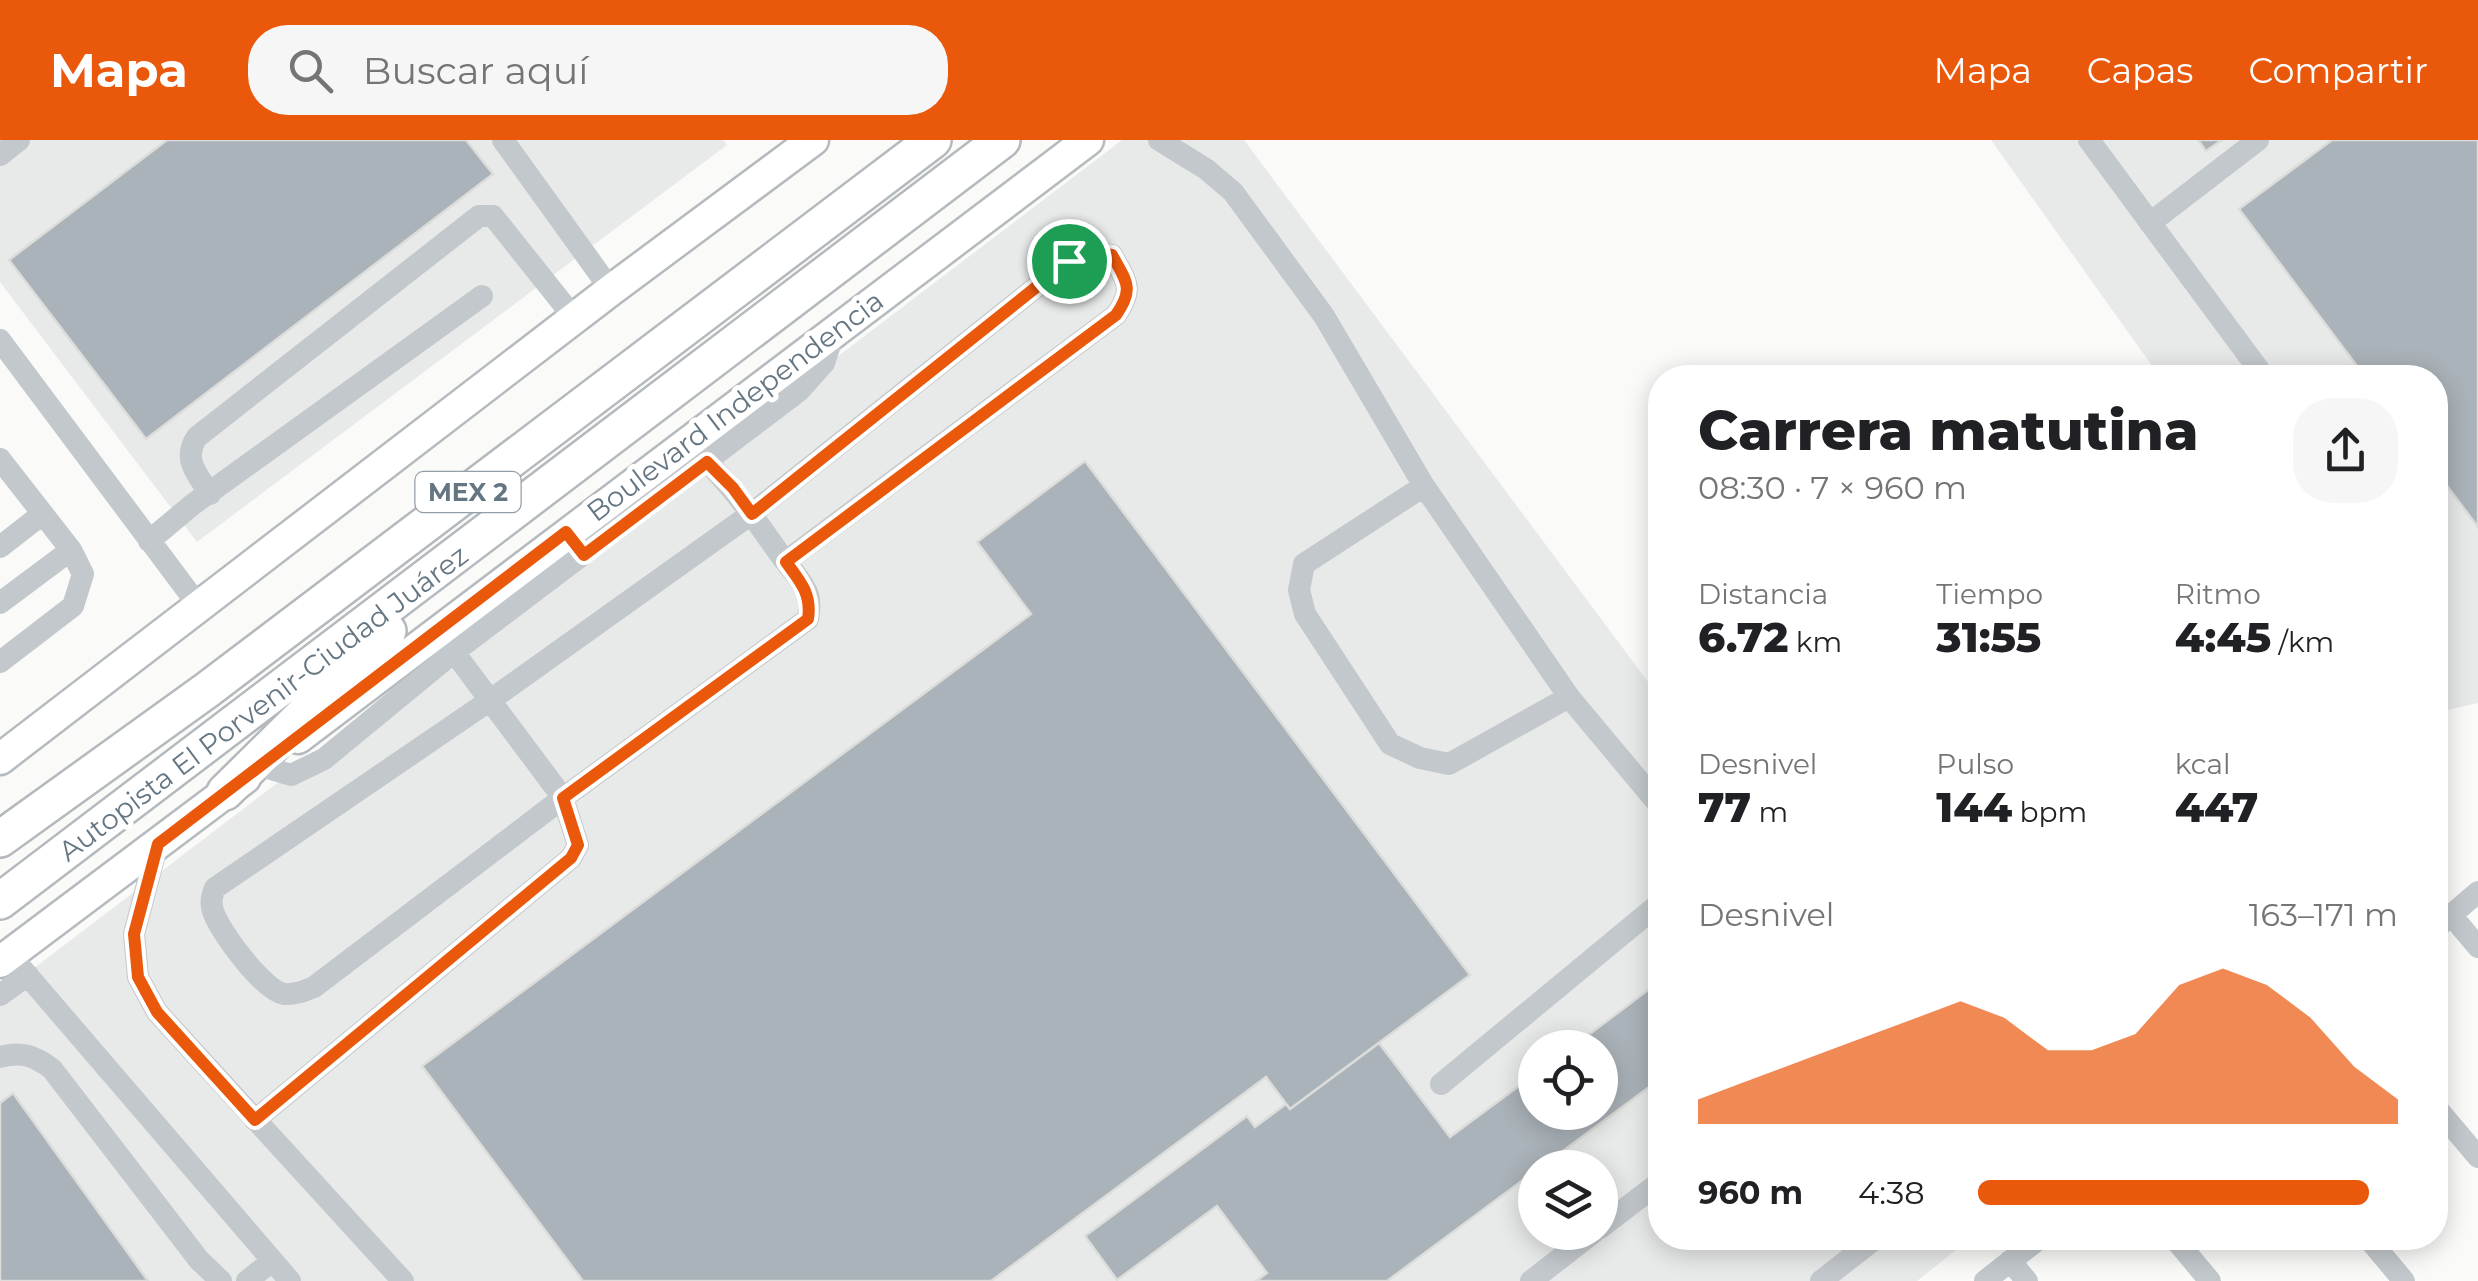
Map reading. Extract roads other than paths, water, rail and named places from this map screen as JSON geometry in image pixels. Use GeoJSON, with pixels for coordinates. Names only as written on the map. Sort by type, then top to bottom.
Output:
{"type":"FeatureCollection","features":[{"type":"Feature","properties":{"kind":"highway","name":"MEX 2"},"geometry":{"type":"LineString","coordinates":[[0,839],[207,690],[933,140]]}},
{"type":"Feature","properties":{"kind":"highway","name":"Autopista El Porvenir-Ciudad Juárez"},"geometry":{"type":"LineString","coordinates":[[0,901],[1002,140]]}},
{"type":"Feature","properties":{"kind":"highway"},"geometry":{"type":"LineString","coordinates":[[225,792],[484,537]]}},
{"type":"Feature","properties":{"kind":"main road"},"geometry":{"type":"LineString","coordinates":[[0,759],[611,290],[813,140]]}},
{"type":"Feature","properties":{"kind":"main road","name":"Boulevard Independencia"},"geometry":{"type":"LineString","coordinates":[[12,964],[225,792],[575,544],[834,332],[1088,140]]}},
{"type":"Feature","properties":{"kind":"street"},"geometry":{"type":"LineString","coordinates":[[0,155],[19,140]]}},
{"type":"Feature","properties":{"kind":"street"},"geometry":{"type":"LineString","coordinates":[[503,140],[611,290]]}},
{"type":"Feature","properties":{"kind":"street"},"geometry":{"type":"LineString","coordinates":[[1160,140],[1206,169],[1233,192],[1324,316],[1424,486],[1569,696],[1648,791]]}},
{"type":"Feature","properties":{"kind":"street"},"geometry":{"type":"LineString","coordinates":[[2089,140],[2255,365]]}},
{"type":"Feature","properties":{"kind":"street"},"geometry":{"type":"LineString","coordinates":[[2150,223],[2258,140]]}},
{"type":"Feature","properties":{"kind":"street"},"geometry":{"type":"LineString","coordinates":[[210,494],[189,458],[197,437],[479,216],[493,216],[575,319]]}},
{"type":"Feature","properties":{"kind":"street"},"geometry":{"type":"LineString","coordinates":[[707,462],[733,488],[752,514],[786,562],[807,591],[808,619],[314,987],[282,994],[266,986],[214,916],[211,900],[215,888],[752,514],[1069,261],[1093,252],[1112,255],[1128,285],[1126,302],[1116,315],[786,562]]}},
{"type":"Feature","properties":{"kind":"street"},"geometry":{"type":"LineString","coordinates":[[149,542],[482,296]]}},
{"type":"Feature","properties":{"kind":"street"},"geometry":{"type":"LineString","coordinates":[[261,766],[291,775],[324,759],[454,652],[575,544],[707,462],[812,378],[824,363],[834,332]]}},
{"type":"Feature","properties":{"kind":"street"},"geometry":{"type":"LineString","coordinates":[[0,340],[198,605]]}},
{"type":"Feature","properties":{"kind":"street"},"geometry":{"type":"LineString","coordinates":[[0,460],[70,550],[82,574],[73,606],[0,662]]}},
{"type":"Feature","properties":{"kind":"street"},"geometry":{"type":"LineString","coordinates":[[1424,486],[1304,564],[1300,590],[1305,614],[1390,744],[1420,758],[1449,764],[1569,696]]}},
{"type":"Feature","properties":{"kind":"street"},"geometry":{"type":"LineString","coordinates":[[0,547],[40,515]]}},
{"type":"Feature","properties":{"kind":"street"},"geometry":{"type":"LineString","coordinates":[[0,603],[70,550]]}},
{"type":"Feature","properties":{"kind":"street"},"geometry":{"type":"LineString","coordinates":[[255,1120],[571,858],[578,845],[563,798],[454,652]]}},
{"type":"Feature","properties":{"kind":"street"},"geometry":{"type":"LineString","coordinates":[[158,844],[134,934],[138,977],[157,1012],[403,1281]]}},
{"type":"Feature","properties":{"kind":"street"},"geometry":{"type":"LineString","coordinates":[[2448,918],[2478,892]]}},
{"type":"Feature","properties":{"kind":"street"},"geometry":{"type":"LineString","coordinates":[[1441,1084],[1648,913]]}},
{"type":"Feature","properties":{"kind":"street"},"geometry":{"type":"LineString","coordinates":[[2448,925],[2478,947]]}},
{"type":"Feature","properties":{"kind":"street"},"geometry":{"type":"LineString","coordinates":[[0,995],[12,964],[290,1281]]}},
{"type":"Feature","properties":{"kind":"street"},"geometry":{"type":"LineString","coordinates":[[0,1057],[16,1053],[36,1057],[52,1070],[199,1260],[221,1281]]}},
{"type":"Feature","properties":{"kind":"street"},"geometry":{"type":"LineString","coordinates":[[2448,1121],[2478,1157]]}},
{"type":"Feature","properties":{"kind":"street"},"geometry":{"type":"LineString","coordinates":[[1618,1214],[1648,1191]]}},
{"type":"Feature","properties":{"kind":"street"},"geometry":{"type":"LineString","coordinates":[[1531,1281],[1571,1250]]}},
{"type":"Feature","properties":{"kind":"street"},"geometry":{"type":"LineString","coordinates":[[1821,1281],[1861,1250]]}},
{"type":"Feature","properties":{"kind":"street"},"geometry":{"type":"LineString","coordinates":[[1984,1281],[2024,1250]]}},
{"type":"Feature","properties":{"kind":"street"},"geometry":{"type":"LineString","coordinates":[[2184,1250],[2210,1281]]}},
{"type":"Feature","properties":{"kind":"street"},"geometry":{"type":"LineString","coordinates":[[2378,1250],[2404,1281]]}},
{"type":"Feature","properties":{"kind":"street"},"geometry":{"type":"LineString","coordinates":[[247,1281],[272,1260]]}},
{"type":"Feature","properties":{"kind":"street"},"geometry":{"type":"LineString","coordinates":[[2010,1261],[2027,1281]]}}]}
